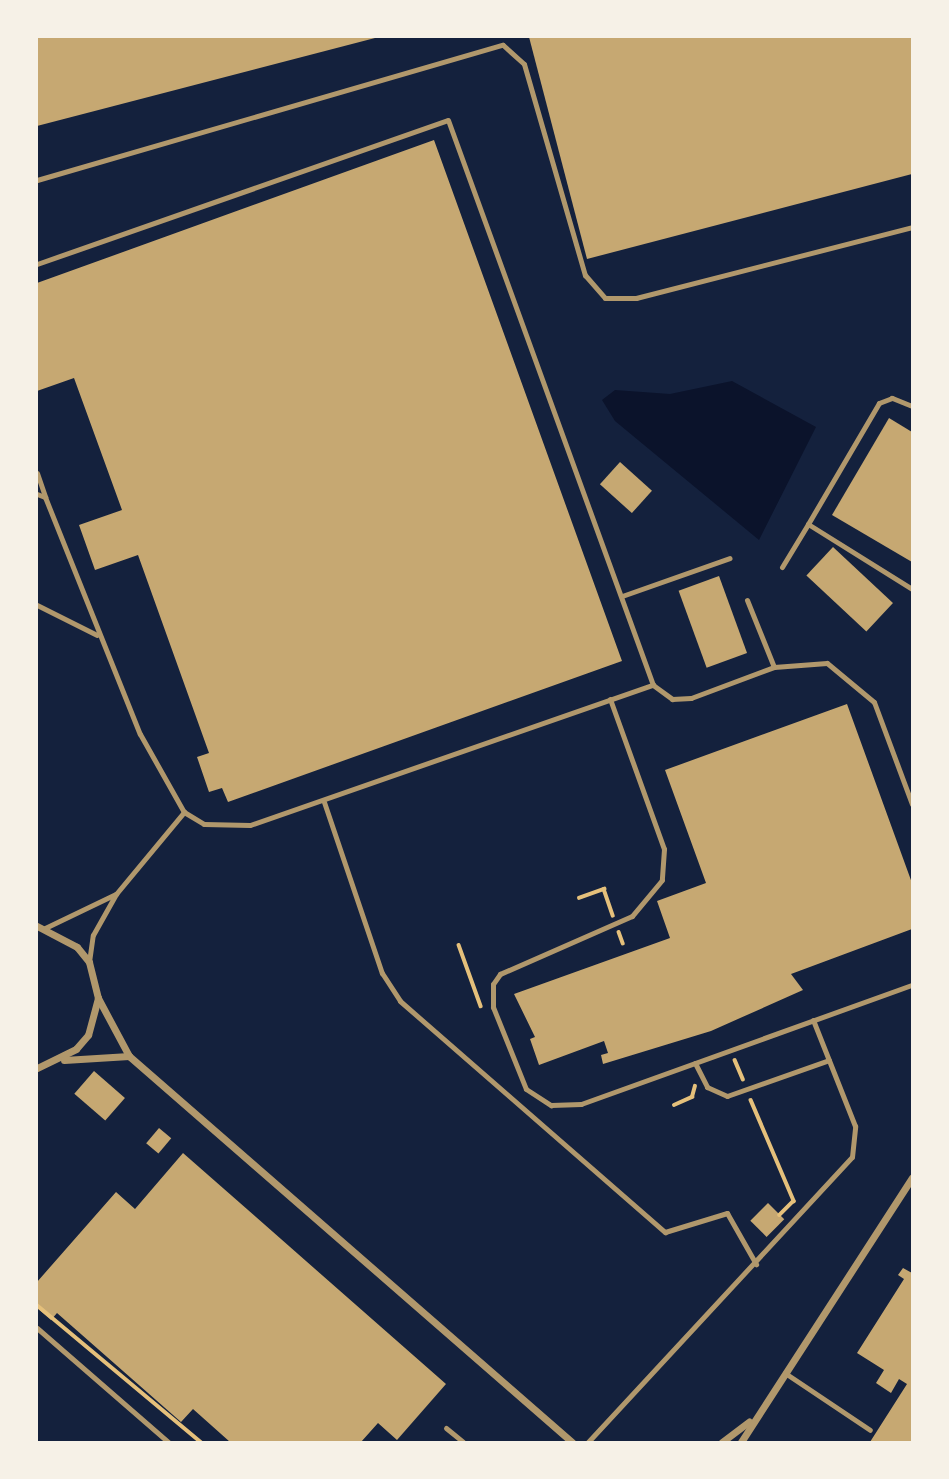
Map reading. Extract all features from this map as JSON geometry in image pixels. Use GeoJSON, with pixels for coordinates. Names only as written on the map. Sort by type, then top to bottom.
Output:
{"type":"FeatureCollection","features":[{"type":"Feature","properties":{"kind":"street"},"geometry":{"type":"LineString","coordinates":[[41,927],[89,962],[98,998],[129,1056],[572,1442]]}},
{"type":"Feature","properties":{"kind":"street"},"geometry":{"type":"LineString","coordinates":[[61,1061],[88,1035],[98,998]]}},
{"type":"Feature","properties":{"kind":"street"},"geometry":{"type":"LineString","coordinates":[[37,1068],[102,1053],[129,1056]]}},
{"type":"Feature","properties":{"kind":"street"},"geometry":{"type":"LineString","coordinates":[[741,1442],[912,1178]]}},
{"type":"Feature","properties":{"kind":"street"},"geometry":{"type":"LineString","coordinates":[[722,1442],[755,1417]]}},
{"type":"Feature","properties":{"kind":"lane"},"geometry":{"type":"LineString","coordinates":[[37,180],[503,45],[524,64],[585,275],[605,298],[636,298],[912,227]]}},
{"type":"Feature","properties":{"kind":"lane"},"geometry":{"type":"LineString","coordinates":[[37,264],[448,120],[653,685],[672,699],[691,698],[774,667],[827,663],[874,702],[912,804]]}},
{"type":"Feature","properties":{"kind":"lane"},"geometry":{"type":"LineString","coordinates":[[782,567],[878,403],[892,398],[912,406]]}},
{"type":"Feature","properties":{"kind":"lane"},"geometry":{"type":"LineString","coordinates":[[37,473],[97,635],[140,734],[184,812],[230,828],[324,802],[653,685]]}},
{"type":"Feature","properties":{"kind":"lane"},"geometry":{"type":"LineString","coordinates":[[37,494],[45,497]]}},
{"type":"Feature","properties":{"kind":"lane"},"geometry":{"type":"LineString","coordinates":[[808,524],[912,589]]}},
{"type":"Feature","properties":{"kind":"lane"},"geometry":{"type":"LineString","coordinates":[[622,596],[730,558]]}},
{"type":"Feature","properties":{"kind":"lane"},"geometry":{"type":"LineString","coordinates":[[747,600],[774,667]]}},
{"type":"Feature","properties":{"kind":"lane"},"geometry":{"type":"LineString","coordinates":[[37,605],[97,635]]}},
{"type":"Feature","properties":{"kind":"lane"},"geometry":{"type":"LineString","coordinates":[[610,699],[664,849],[665,869],[648,902],[617,925],[500,974],[490,994],[522,1082],[551,1105],[581,1104],[912,985]]}},
{"type":"Feature","properties":{"kind":"lane"},"geometry":{"type":"LineString","coordinates":[[324,802],[382,973],[400,1001],[666,1232],[727,1213],[756,1265]]}},
{"type":"Feature","properties":{"kind":"lane"},"geometry":{"type":"LineString","coordinates":[[89,962],[93,935],[116,894],[184,812]]}},
{"type":"Feature","properties":{"kind":"lane"},"geometry":{"type":"LineString","coordinates":[[41,927],[116,894]]}},
{"type":"Feature","properties":{"kind":"lane"},"geometry":{"type":"LineString","coordinates":[[588,1442],[756,1265],[856,1149],[855,1126],[813,1020]]}},
{"type":"Feature","properties":{"kind":"lane"},"geometry":{"type":"LineString","coordinates":[[695,1063],[718,1094],[747,1091],[829,1060]]}},
{"type":"Feature","properties":{"kind":"lane"},"geometry":{"type":"LineString","coordinates":[[37,1328],[168,1442]]}},
{"type":"Feature","properties":{"kind":"lane"},"geometry":{"type":"LineString","coordinates":[[785,1373],[870,1430]]}},
{"type":"Feature","properties":{"kind":"lane"},"geometry":{"type":"LineString","coordinates":[[446,1428],[463,1442]]}},
{"type":"Feature","properties":{"kind":"path"},"geometry":{"type":"LineString","coordinates":[[579,898],[604,889],[623,943]]}},
{"type":"Feature","properties":{"kind":"path"},"geometry":{"type":"LineString","coordinates":[[459,945],[483,1011],[493,1007]]}},
{"type":"Feature","properties":{"kind":"path"},"geometry":{"type":"LineString","coordinates":[[731,1050],[794,1201],[780,1215]]}},
{"type":"Feature","properties":{"kind":"path"},"geometry":{"type":"LineString","coordinates":[[37,1305],[201,1442]]}},
{"type":"Feature","properties":{"kind":"water"},"geometry":{"type":"Polygon","coordinates":[[[732,381],[816,427],[759,540],[615,421],[602,400],[615,390],[670,394],[732,381]]]}},
{"type":"Feature","properties":{"kind":"building"},"geometry":{"type":"Polygon","coordinates":[[[37,37],[375,37],[375,38],[37,126],[37,37]]]}},
{"type":"Feature","properties":{"kind":"building"},"geometry":{"type":"Polygon","coordinates":[[[529,37],[912,37],[912,174],[587,259],[529,37]]]}},
{"type":"Feature","properties":{"kind":"building"},"geometry":{"type":"Polygon","coordinates":[[[434,140],[622,661],[228,802],[222,788],[209,792],[197,757],[209,753],[138,555],[95,570],[79,525],[122,510],[74,378],[37,391],[37,283],[434,140]]]}},
{"type":"Feature","properties":{"kind":"building"},"geometry":{"type":"Polygon","coordinates":[[[889,418],[912,432],[912,562],[832,515],[889,418]]]}},
{"type":"Feature","properties":{"kind":"building"},"geometry":{"type":"Polygon","coordinates":[[[620,462],[652,491],[632,513],[600,484],[620,462]]]}},
{"type":"Feature","properties":{"kind":"building"},"geometry":{"type":"Polygon","coordinates":[[[833,547],[893,603],[866,631],[806,576],[833,547]]]}},
{"type":"Feature","properties":{"kind":"building"},"geometry":{"type":"Polygon","coordinates":[[[719,576],[747,653],[707,668],[679,591],[719,576]]]}},
{"type":"Feature","properties":{"kind":"building"},"geometry":{"type":"Polygon","coordinates":[[[847,704],[912,883],[912,929],[791,974],[803,990],[711,1031],[603,1064],[601,1055],[608,1053],[604,1041],[539,1065],[530,1039],[535,1037],[514,994],[670,938],[657,901],[706,883],[665,770],[847,704]]]}},
{"type":"Feature","properties":{"kind":"building"},"geometry":{"type":"Polygon","coordinates":[[[94,1071],[125,1098],[105,1121],[74,1094],[94,1071]]]}},
{"type":"Feature","properties":{"kind":"building"},"geometry":{"type":"Polygon","coordinates":[[[159,1128],[171,1138],[158,1154],[146,1143],[159,1128]]]}},
{"type":"Feature","properties":{"kind":"building"},"geometry":{"type":"Polygon","coordinates":[[[183,1153],[446,1384],[397,1440],[378,1423],[361,1442],[230,1442],[193,1409],[181,1422],[57,1313],[51,1320],[37,1308],[37,1282],[116,1192],[135,1209],[183,1153]]]}},
{"type":"Feature","properties":{"kind":"building"},"geometry":{"type":"Polygon","coordinates":[[[768,1203],[784,1219],[767,1237],[750,1221],[768,1203]]]}},
{"type":"Feature","properties":{"kind":"building"},"geometry":{"type":"Polygon","coordinates":[[[903,1268],[912,1273],[912,1442],[870,1442],[907,1384],[899,1379],[891,1393],[876,1383],[884,1370],[857,1353],[904,1279],[898,1275],[903,1268]]]}}]}
